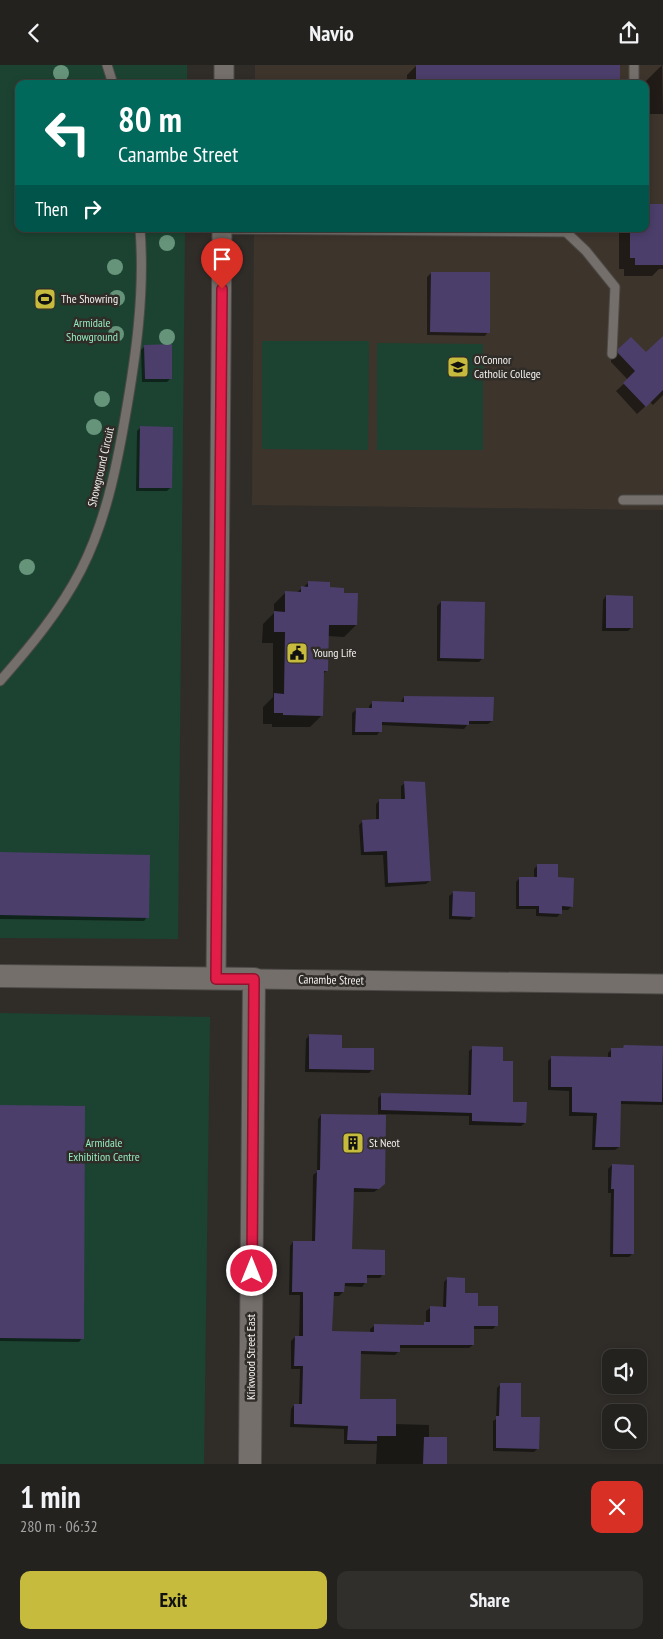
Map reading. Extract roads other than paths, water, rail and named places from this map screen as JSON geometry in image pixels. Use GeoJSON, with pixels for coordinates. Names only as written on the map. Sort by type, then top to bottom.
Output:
{"type":"FeatureCollection","features":[{"type":"Feature","properties":{"kind":"street"},"geometry":{"type":"LineString","coordinates":[[224,65],[224,80]]}},
{"type":"Feature","properties":{"kind":"street"},"geometry":{"type":"LineString","coordinates":[[216,979],[222,232]]}},
{"type":"Feature","properties":{"kind":"street","name":"Canambe Street"},"geometry":{"type":"LineString","coordinates":[[0,976],[663,984]]}},
{"type":"Feature","properties":{"kind":"street","name":"Kirkwood Street East"},"geometry":{"type":"LineString","coordinates":[[250,1464],[254,979]]}},
{"type":"Feature","properties":{"kind":"lane"},"geometry":{"type":"LineString","coordinates":[[107,65],[112,80]]}},
{"type":"Feature","properties":{"kind":"lane"},"geometry":{"type":"LineString","coordinates":[[634,65],[634,80]]}},
{"type":"Feature","properties":{"kind":"lane","name":"Showground Circuit"},"geometry":{"type":"LineString","coordinates":[[0,681],[52,616],[80,571],[101,521],[118,457],[132,383],[139,310],[140,232]]}},
{"type":"Feature","properties":{"kind":"lane"},"geometry":{"type":"LineString","coordinates":[[569,232],[615,287],[612,353]]}},
{"type":"Feature","properties":{"kind":"lane"},"geometry":{"type":"LineString","coordinates":[[623,500],[663,500]]}},
{"type":"Feature","properties":{"kind":"place","name":"The Showring"},"geometry":{"type":"Point","coordinates":[45,299]}},
{"type":"Feature","properties":{"kind":"place","name":"O'Connor Catholic College"},"geometry":{"type":"Point","coordinates":[458,367]}},
{"type":"Feature","properties":{"kind":"place","name":"Young Life"},"geometry":{"type":"Point","coordinates":[297,653]}},
{"type":"Feature","properties":{"kind":"place","name":"St Neot"},"geometry":{"type":"Point","coordinates":[353,1143]}},
{"type":"Feature","properties":{"kind":"park label","name":"Armidale Showground"},"geometry":{"type":"Point","coordinates":[92,330]}},
{"type":"Feature","properties":{"kind":"park label","name":"Armidale Exhibition Centre"},"geometry":{"type":"Point","coordinates":[104,1150]}}]}
